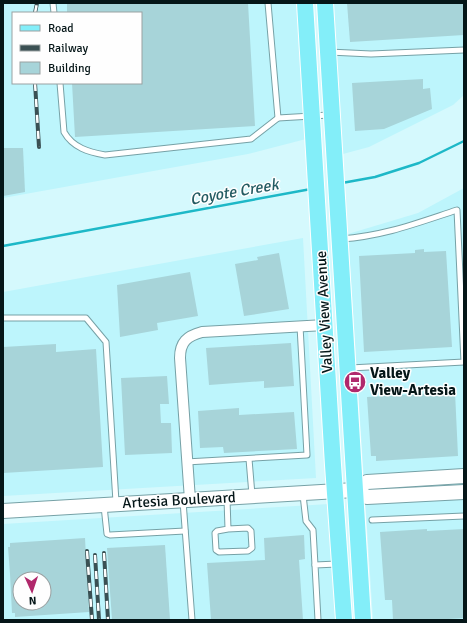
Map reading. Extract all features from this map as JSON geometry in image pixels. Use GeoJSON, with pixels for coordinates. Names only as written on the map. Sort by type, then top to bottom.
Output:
{"type":"FeatureCollection","features":[{"type":"Feature","properties":{"kind":"main road","name":"Valley View Avenue"},"geometry":{"type":"LineString","coordinates":[[305,3],[344,620]]}},
{"type":"Feature","properties":{"kind":"main road","name":"Valley View Avenue"},"geometry":{"type":"LineString","coordinates":[[326,3],[363,620]]}},
{"type":"Feature","properties":{"kind":"main road","name":"Artesia Boulevard"},"geometry":{"type":"LineString","coordinates":[[3,511],[355,490],[367,482],[464,476]]}},
{"type":"Feature","properties":{"kind":"main road","name":"Artesia Boulevard"},"geometry":{"type":"LineString","coordinates":[[355,490],[367,497],[464,492]]}},
{"type":"Feature","properties":{"kind":"street"},"geometry":{"type":"LineString","coordinates":[[186,500],[186,462],[180,349],[187,338],[202,332],[325,325]]}},
{"type":"Feature","properties":{"kind":"lane"},"geometry":{"type":"LineString","coordinates":[[268,3],[278,118]]}},
{"type":"Feature","properties":{"kind":"lane"},"geometry":{"type":"LineString","coordinates":[[328,52],[371,54],[464,50]]}},
{"type":"Feature","properties":{"kind":"lane"},"geometry":{"type":"LineString","coordinates":[[60,84],[64,132],[67,137],[75,145],[91,153],[105,155],[251,139],[278,118],[332,114]]}},
{"type":"Feature","properties":{"kind":"lane"},"geometry":{"type":"LineString","coordinates":[[339,239],[364,238],[393,232],[457,210],[464,370]]}},
{"type":"Feature","properties":{"kind":"lane"},"geometry":{"type":"LineString","coordinates":[[3,318],[86,318],[106,342],[110,504],[106,528],[107,534],[186,531]]}},
{"type":"Feature","properties":{"kind":"lane"},"geometry":{"type":"LineString","coordinates":[[186,462],[307,455],[300,326]]}},
{"type":"Feature","properties":{"kind":"lane"},"geometry":{"type":"LineString","coordinates":[[347,368],[464,362]]}},
{"type":"Feature","properties":{"kind":"lane"},"geometry":{"type":"LineString","coordinates":[[249,459],[252,496]]}},
{"type":"Feature","properties":{"kind":"lane"},"geometry":{"type":"LineString","coordinates":[[303,493],[306,521],[313,530],[318,620]]}},
{"type":"Feature","properties":{"kind":"lane"},"geometry":{"type":"LineString","coordinates":[[227,498],[228,530]]}},
{"type":"Feature","properties":{"kind":"lane"},"geometry":{"type":"LineString","coordinates":[[186,500],[186,531],[192,620]]}},
{"type":"Feature","properties":{"kind":"lane"},"geometry":{"type":"LineString","coordinates":[[372,520],[464,516]]}},
{"type":"Feature","properties":{"kind":"lane"},"geometry":{"type":"LineString","coordinates":[[248,528],[251,531],[252,548],[248,551],[219,552],[216,550],[215,533],[217,530],[228,530],[248,528]]}},
{"type":"Feature","properties":{"kind":"lane"},"geometry":{"type":"LineString","coordinates":[[315,565],[340,564]]}},
{"type":"Feature","properties":{"kind":"shaded area"},"geometry":{"type":"Polygon","coordinates":[[[3,3],[297,3],[306,139],[248,154],[3,198],[3,3]]]}},
{"type":"Feature","properties":{"kind":"shaded area"},"geometry":{"type":"Polygon","coordinates":[[[333,3],[464,3],[464,95],[453,105],[369,147],[343,154],[333,3]]]}},
{"type":"Feature","properties":{"kind":"shaded area"},"geometry":{"type":"Polygon","coordinates":[[[464,188],[464,620],[373,620],[348,234],[418,213],[464,188]]]}},
{"type":"Feature","properties":{"kind":"shaded area"},"geometry":{"type":"Polygon","coordinates":[[[303,238],[316,478],[3,496],[3,292],[303,238]]]}},
{"type":"Feature","properties":{"kind":"shaded area"},"geometry":{"type":"Polygon","coordinates":[[[329,504],[337,620],[3,620],[3,524],[329,504]]]}},
{"type":"Feature","properties":{"kind":"building"},"geometry":{"type":"Polygon","coordinates":[[[67,3],[248,3],[255,126],[75,137],[72,84],[142,84],[142,12],[67,12],[67,3]]]}},
{"type":"Feature","properties":{"kind":"building"},"geometry":{"type":"Polygon","coordinates":[[[347,3],[464,3],[464,35],[350,42],[347,3]]]}},
{"type":"Feature","properties":{"kind":"building"},"geometry":{"type":"Polygon","coordinates":[[[423,79],[423,89],[430,88],[432,109],[384,129],[355,131],[352,83],[423,79]]]}},
{"type":"Feature","properties":{"kind":"building"},"geometry":{"type":"Polygon","coordinates":[[[3,148],[23,148],[25,192],[3,196],[3,148]]]}},
{"type":"Feature","properties":{"kind":"building"},"geometry":{"type":"Polygon","coordinates":[[[424,249],[424,252],[446,251],[452,347],[364,352],[359,256],[415,253],[415,250],[424,249]]]}},
{"type":"Feature","properties":{"kind":"building"},"geometry":{"type":"Polygon","coordinates":[[[279,253],[289,309],[244,316],[235,264],[258,260],[257,257],[279,253]]]}},
{"type":"Feature","properties":{"kind":"building"},"geometry":{"type":"Polygon","coordinates":[[[190,272],[198,316],[157,323],[158,330],[120,337],[117,285],[190,272]]]}},
{"type":"Feature","properties":{"kind":"building"},"geometry":{"type":"Polygon","coordinates":[[[291,343],[294,386],[264,388],[264,381],[209,385],[206,348],[291,343]]]}},
{"type":"Feature","properties":{"kind":"building"},"geometry":{"type":"Polygon","coordinates":[[[56,344],[56,352],[96,349],[103,467],[3,473],[3,347],[56,344]]]}},
{"type":"Feature","properties":{"kind":"building"},"geometry":{"type":"Polygon","coordinates":[[[167,376],[169,404],[160,404],[161,423],[171,423],[172,453],[125,455],[121,378],[167,376]]]}},
{"type":"Feature","properties":{"kind":"building"},"geometry":{"type":"Polygon","coordinates":[[[455,392],[458,456],[376,461],[376,456],[371,456],[367,397],[455,392]]]}},
{"type":"Feature","properties":{"kind":"building"},"geometry":{"type":"Polygon","coordinates":[[[239,408],[239,415],[294,412],[297,449],[224,453],[223,447],[200,448],[198,411],[239,408]]]}},
{"type":"Feature","properties":{"kind":"building"},"geometry":{"type":"Polygon","coordinates":[[[427,529],[427,531],[464,529],[464,618],[393,620],[392,600],[385,600],[380,532],[427,529]]]}},
{"type":"Feature","properties":{"kind":"building"},"geometry":{"type":"Polygon","coordinates":[[[304,535],[305,559],[299,560],[303,620],[211,620],[207,563],[265,560],[264,538],[304,535]]]}},
{"type":"Feature","properties":{"kind":"building"},"geometry":{"type":"Polygon","coordinates":[[[85,538],[89,612],[15,617],[15,613],[12,613],[8,547],[10,547],[10,543],[85,538]]]}},
{"type":"Feature","properties":{"kind":"building"},"geometry":{"type":"Polygon","coordinates":[[[165,545],[170,620],[112,620],[107,548],[165,545]]]}},
{"type":"Feature","properties":{"kind":"waterway","name":"Coyote Creek"},"geometry":{"type":"LineString","coordinates":[[342,183],[375,177],[419,163],[464,141]]}},
{"type":"Feature","properties":{"kind":"waterway","name":"Coyote Creek"},"geometry":{"type":"LineString","coordinates":[[3,246],[311,189]]}},
{"type":"Feature","properties":{"kind":"railway"},"geometry":{"type":"LineString","coordinates":[[35,12],[37,3]]}},
{"type":"Feature","properties":{"kind":"railway"},"geometry":{"type":"LineString","coordinates":[[35,84],[39,147]]}},
{"type":"Feature","properties":{"kind":"railway"},"geometry":{"type":"LineString","coordinates":[[87,551],[92,620]]}},
{"type":"Feature","properties":{"kind":"railway"},"geometry":{"type":"LineString","coordinates":[[104,553],[108,620]]}},
{"type":"Feature","properties":{"kind":"railway"},"geometry":{"type":"LineString","coordinates":[[95,555],[99,620]]}},
{"type":"Feature","properties":{"kind":"place","name":"Valley View-Artesia"},"geometry":{"type":"Point","coordinates":[355,382]}}]}
